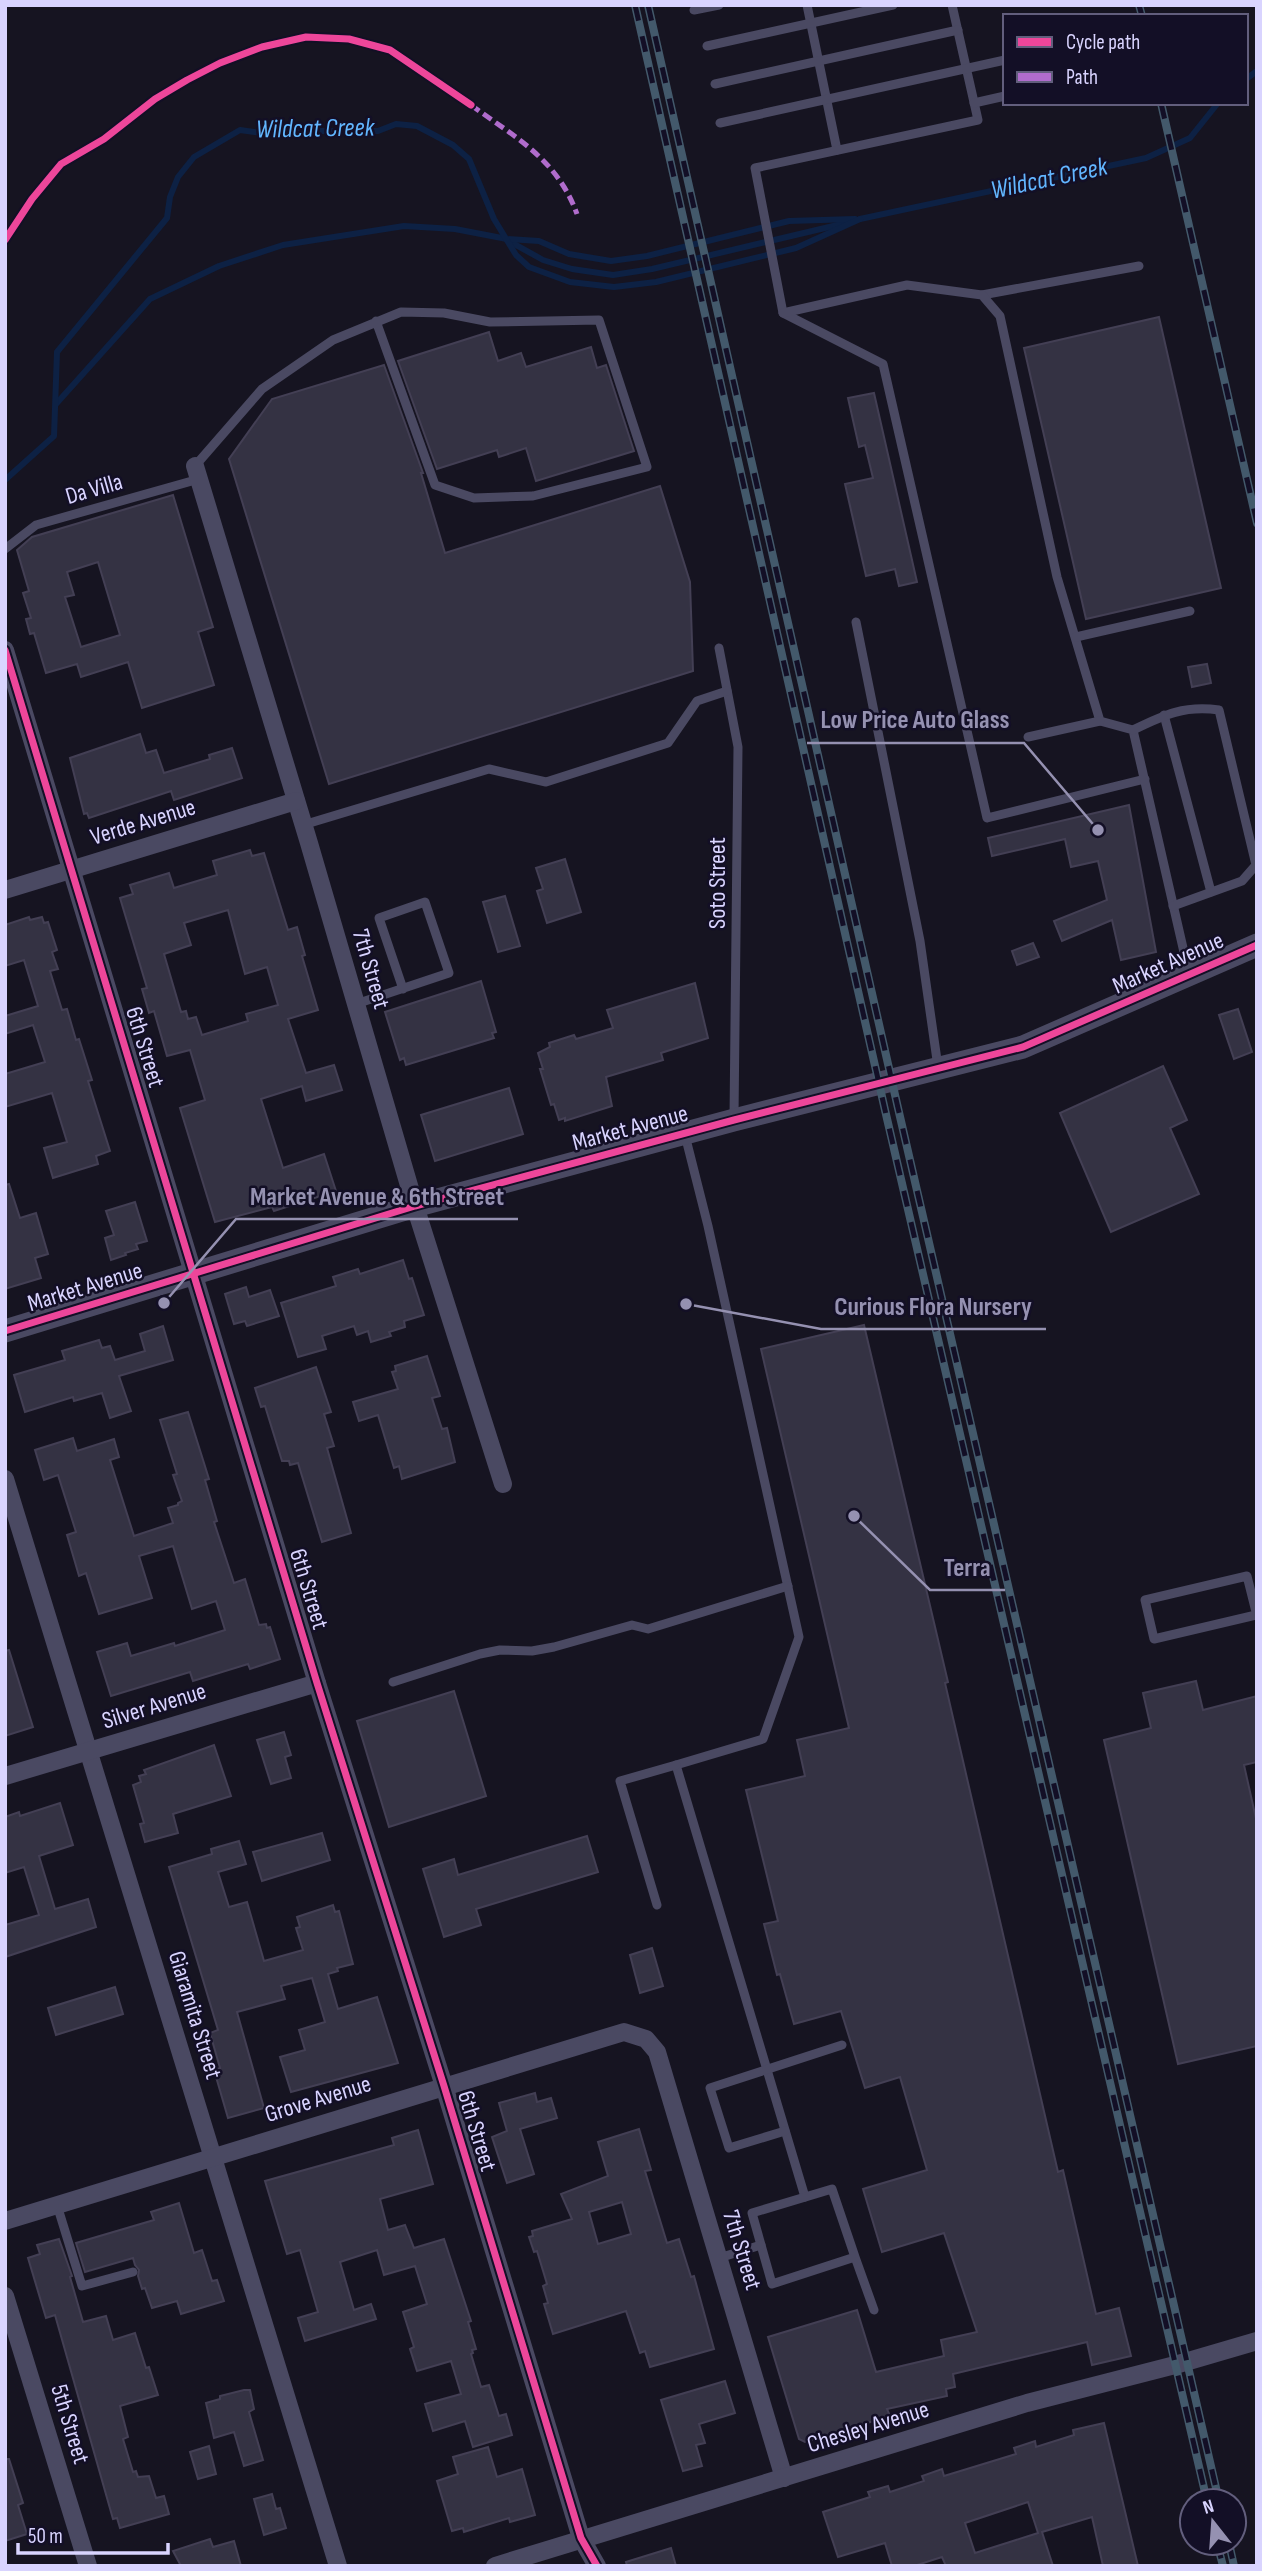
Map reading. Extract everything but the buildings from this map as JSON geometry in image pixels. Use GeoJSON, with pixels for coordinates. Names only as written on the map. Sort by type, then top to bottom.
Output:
{"type":"FeatureCollection","features":[{"type":"Feature","properties":{"kind":"street","name":"7th Street"},"geometry":{"type":"LineString","coordinates":[[197,472],[415,1206],[503,1484]]}},
{"type":"Feature","properties":{"kind":"street","name":"6th Street"},"geometry":{"type":"LineString","coordinates":[[5,650],[317,1683],[444,2086],[581,2538],[597,2566]]}},
{"type":"Feature","properties":{"kind":"street","name":"Verde Avenue"},"geometry":{"type":"LineString","coordinates":[[5,890],[296,801]]}},
{"type":"Feature","properties":{"kind":"street","name":"Market Avenue"},"geometry":{"type":"LineString","coordinates":[[5,1331],[415,1206],[734,1120],[1023,1047],[1257,945]]}},
{"type":"Feature","properties":{"kind":"street","name":"Giaramita Street"},"geometry":{"type":"LineString","coordinates":[[5,1479],[338,2566]]}},
{"type":"Feature","properties":{"kind":"street","name":"Silver Avenue"},"geometry":{"type":"LineString","coordinates":[[5,1776],[317,1683]]}},
{"type":"Feature","properties":{"kind":"street","name":"Grove Avenue"},"geometry":{"type":"LineString","coordinates":[[5,2221],[624,2032],[646,2039]]}},
{"type":"Feature","properties":{"kind":"street","name":"7th Street"},"geometry":{"type":"LineString","coordinates":[[646,2039],[657,2052],[784,2478]]}},
{"type":"Feature","properties":{"kind":"street","name":"5th Street"},"geometry":{"type":"LineString","coordinates":[[5,2296],[88,2566]]}},
{"type":"Feature","properties":{"kind":"street","name":"Chesley Avenue"},"geometry":{"type":"LineString","coordinates":[[495,2566],[1027,2403],[1257,2341]]}},
{"type":"Feature","properties":{"kind":"lane"},"geometry":{"type":"LineString","coordinates":[[694,10],[719,5]]}},
{"type":"Feature","properties":{"kind":"lane"},"geometry":{"type":"LineString","coordinates":[[807,5],[837,150]]}},
{"type":"Feature","properties":{"kind":"lane"},"geometry":{"type":"LineString","coordinates":[[707,46],[892,5]]}},
{"type":"Feature","properties":{"kind":"lane"},"geometry":{"type":"LineString","coordinates":[[783,313],[755,167],[978,120],[952,5]]}},
{"type":"Feature","properties":{"kind":"lane"},"geometry":{"type":"LineString","coordinates":[[715,83],[958,30]]}},
{"type":"Feature","properties":{"kind":"lane"},"geometry":{"type":"LineString","coordinates":[[720,123],[1003,60]]}},
{"type":"Feature","properties":{"kind":"lane"},"geometry":{"type":"LineString","coordinates":[[974,103],[1003,96]]}},
{"type":"Feature","properties":{"kind":"lane"},"geometry":{"type":"LineString","coordinates":[[783,313],[907,285],[982,295],[1139,266]]}},
{"type":"Feature","properties":{"kind":"lane"},"geometry":{"type":"LineString","coordinates":[[982,295],[1000,316],[1057,577],[1100,721]]}},
{"type":"Feature","properties":{"kind":"lane"},"geometry":{"type":"LineString","coordinates":[[197,472],[262,389],[333,340],[376,321],[401,312],[444,313],[490,322],[599,320],[647,467],[533,496],[474,498],[435,485],[376,321]]}},
{"type":"Feature","properties":{"kind":"lane"},"geometry":{"type":"LineString","coordinates":[[783,313],[883,364],[987,818],[1145,779]]}},
{"type":"Feature","properties":{"kind":"lane","name":"Da Villa"},"geometry":{"type":"LineString","coordinates":[[5,549],[36,525],[197,472]]}},
{"type":"Feature","properties":{"kind":"lane"},"geometry":{"type":"LineString","coordinates":[[1076,636],[1190,611]]}},
{"type":"Feature","properties":{"kind":"lane"},"geometry":{"type":"LineString","coordinates":[[856,622],[920,941],[938,1068]]}},
{"type":"Feature","properties":{"kind":"lane","name":"Soto Street"},"geometry":{"type":"LineString","coordinates":[[719,648],[738,747],[734,1120]]}},
{"type":"Feature","properties":{"kind":"lane"},"geometry":{"type":"LineString","coordinates":[[303,825],[489,769],[546,782],[559,778],[668,743],[697,701],[727,691]]}},
{"type":"Feature","properties":{"kind":"lane"},"geometry":{"type":"LineString","coordinates":[[1028,737],[1100,721],[1133,730],[1164,715],[1198,707],[1219,710],[1256,865],[1242,881],[1173,906]]}},
{"type":"Feature","properties":{"kind":"lane"},"geometry":{"type":"LineString","coordinates":[[1164,715],[1211,892]]}},
{"type":"Feature","properties":{"kind":"lane"},"geometry":{"type":"LineString","coordinates":[[1133,730],[1189,975]]}},
{"type":"Feature","properties":{"kind":"lane"},"geometry":{"type":"LineString","coordinates":[[356,1004],[403,989],[449,973],[425,902],[379,918],[403,989]]}},
{"type":"Feature","properties":{"kind":"lane"},"geometry":{"type":"LineString","coordinates":[[657,1905],[620,1781],[763,1739],[799,1637],[685,1133]]}},
{"type":"Feature","properties":{"kind":"lane"},"geometry":{"type":"LineString","coordinates":[[1247,1576],[1256,1616],[1154,1639],[1145,1600],[1247,1576]]}},
{"type":"Feature","properties":{"kind":"lane"},"geometry":{"type":"LineString","coordinates":[[393,1682],[480,1654],[554,1647],[632,1625],[648,1629],[788,1586]]}},
{"type":"Feature","properties":{"kind":"lane"},"geometry":{"type":"LineString","coordinates":[[677,1765],[805,2197]]}},
{"type":"Feature","properties":{"kind":"lane"},"geometry":{"type":"LineString","coordinates":[[785,2131],[729,2148],[710,2088],[842,2045]]}},
{"type":"Feature","properties":{"kind":"lane"},"geometry":{"type":"LineString","coordinates":[[855,2257],[772,2284],[752,2213],[832,2189],[874,2310]]}},
{"type":"Feature","properties":{"kind":"lane"},"geometry":{"type":"LineString","coordinates":[[57,2205],[82,2286],[133,2272]]}},
{"type":"Feature","properties":{"kind":"lane"},"geometry":{"type":"LineString","coordinates":[[719,2258],[761,2245]]}},
{"type":"Feature","properties":{"kind":"waterway","name":"Wildcat Creek"},"geometry":{"type":"LineString","coordinates":[[1248,78],[1257,71]]}},
{"type":"Feature","properties":{"kind":"waterway","name":"Wildcat Creek"},"geometry":{"type":"LineString","coordinates":[[860,219],[1146,158],[1190,138],[1216,105]]}},
{"type":"Feature","properties":{"kind":"waterway","name":"Wildcat Creek"},"geometry":{"type":"LineString","coordinates":[[5,480],[54,436],[57,352],[167,218],[170,197],[178,177],[194,157],[240,130],[269,134],[285,131],[378,131],[396,124],[417,126],[453,145],[469,159],[494,219],[516,255],[529,267],[570,282],[614,287],[656,282],[796,248],[860,219]]}},
{"type":"Feature","properties":{"kind":"waterway","name":"Wildcat Creek"},"geometry":{"type":"LineString","coordinates":[[56,404],[150,299],[219,266],[283,245],[404,226],[455,229],[507,239],[539,241],[569,254],[611,261],[647,256],[789,221],[855,219]]}},
{"type":"Feature","properties":{"kind":"waterway","name":"Wildcat Creek"},"geometry":{"type":"LineString","coordinates":[[509,241],[543,260],[572,269],[613,275],[652,269],[846,223]]}},
{"type":"Feature","properties":{"kind":"railway"},"geometry":{"type":"LineString","coordinates":[[635,5],[885,1110],[1204,2487]]}},
{"type":"Feature","properties":{"kind":"railway"},"geometry":{"type":"LineString","coordinates":[[648,5],[898,1108],[1216,2487]]}},
{"type":"Feature","properties":{"kind":"railway"},"geometry":{"type":"LineString","coordinates":[[1139,5],[1141,14]]}},
{"type":"Feature","properties":{"kind":"railway"},"geometry":{"type":"LineString","coordinates":[[1161,105],[1257,523]]}},
{"type":"Feature","properties":{"kind":"railway"},"geometry":{"type":"LineString","coordinates":[[1221,2557],[1223,2566]]}},
{"type":"Feature","properties":{"kind":"railway"},"geometry":{"type":"LineString","coordinates":[[1232,2557],[1234,2566]]}},
{"type":"Feature","properties":{"kind":"marked path"},"geometry":{"type":"LineString","coordinates":[[471,105],[519,139],[547,164],[569,195],[577,214]]}},
{"type":"Feature","properties":{"kind":"cycle path"},"geometry":{"type":"LineString","coordinates":[[5,240],[32,199],[61,164],[104,139],[155,99],[187,80],[220,63],[262,47],[306,37],[349,39],[390,50],[471,105]]}},
{"type":"Feature","properties":{"kind":"cycle path"},"geometry":{"type":"LineString","coordinates":[[5,650],[317,1683],[444,2086],[581,2538],[597,2566]]}},
{"type":"Feature","properties":{"kind":"cycle path"},"geometry":{"type":"LineString","coordinates":[[5,1331],[415,1206],[734,1120],[1023,1047],[1257,945]]}},
{"type":"Feature","properties":{"kind":"place","name":"Low Price Auto Glass"},"geometry":{"type":"Point","coordinates":[1098,830]}},
{"type":"Feature","properties":{"kind":"place","name":"Market Avenue & 6th Street"},"geometry":{"type":"Point","coordinates":[164,1303]}},
{"type":"Feature","properties":{"kind":"place","name":"Curious Flora Nursery"},"geometry":{"type":"Point","coordinates":[686,1304]}},
{"type":"Feature","properties":{"kind":"place","name":"Terra"},"geometry":{"type":"Point","coordinates":[854,1516]}}]}
